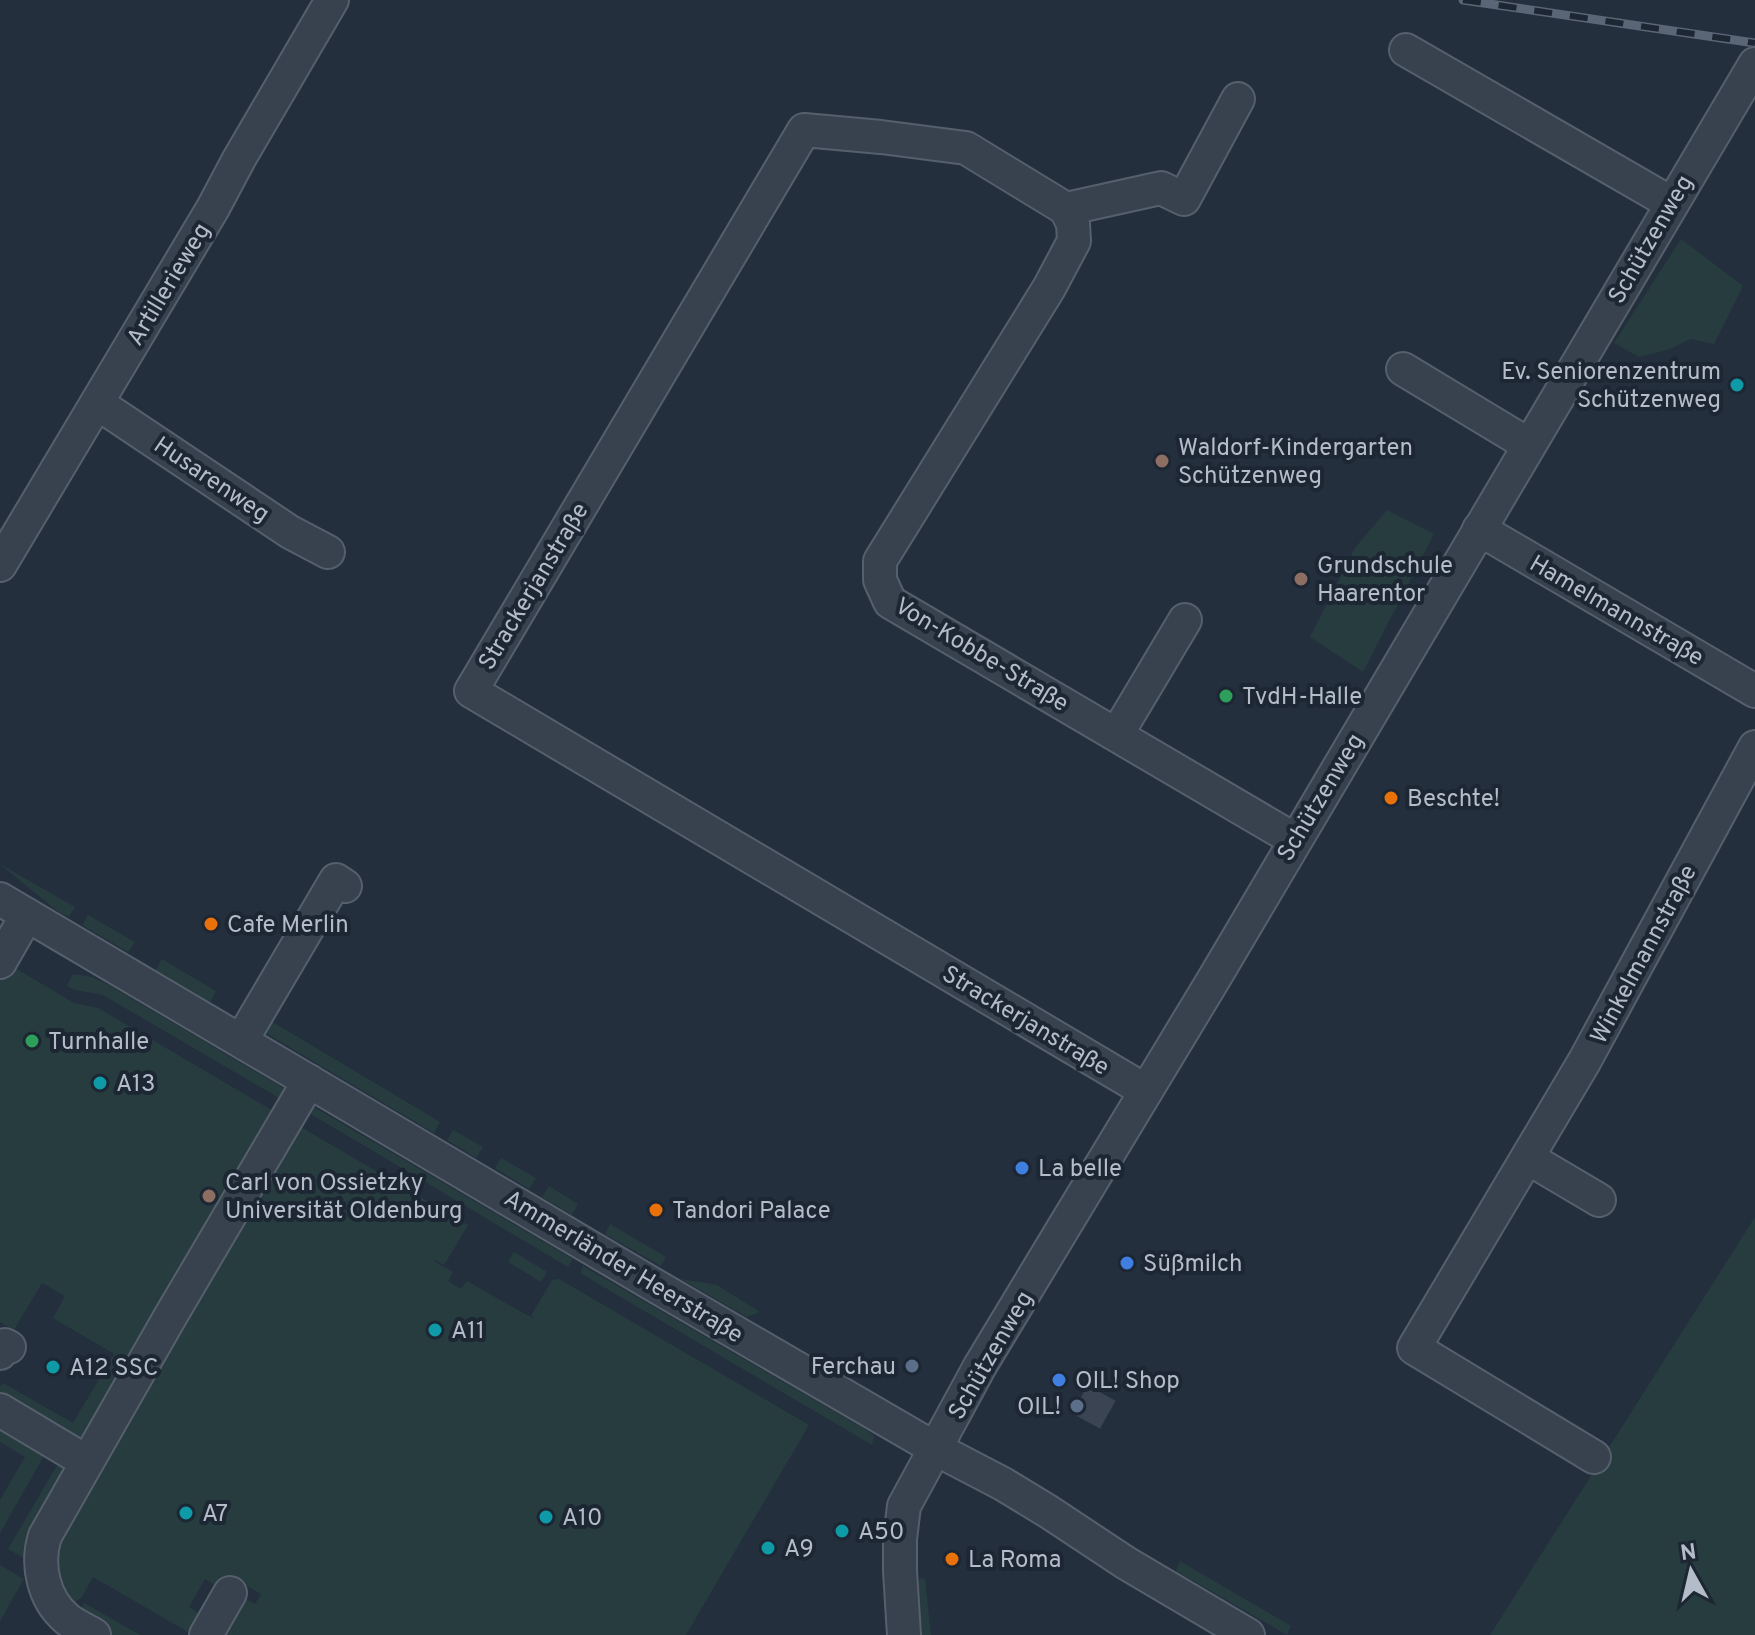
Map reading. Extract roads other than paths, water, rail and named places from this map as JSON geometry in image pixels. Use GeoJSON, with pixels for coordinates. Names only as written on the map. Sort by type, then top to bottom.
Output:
{"type":"FeatureCollection","features":[{"type":"Feature","properties":{"kind":"street","name":"Artillerieweg"},"geometry":{"type":"LineString","coordinates":[[0,565],[213,208],[332,0]]}},
{"type":"Feature","properties":{"kind":"street"},"geometry":{"type":"LineString","coordinates":[[1406,50],[1667,211]]}},
{"type":"Feature","properties":{"kind":"street","name":"Schützenweg"},"geometry":{"type":"LineString","coordinates":[[904,1635],[900,1555],[904,1506],[980,1366],[1755,64]]}},
{"type":"Feature","properties":{"kind":"street"},"geometry":{"type":"LineString","coordinates":[[1066,209],[1161,188],[1184,199],[1238,99]]}},
{"type":"Feature","properties":{"kind":"street","name":"Strackerjanstraße"},"geometry":{"type":"LineString","coordinates":[[1066,209],[966,148],[804,130],[471,691],[1146,1091]]}},
{"type":"Feature","properties":{"kind":"street"},"geometry":{"type":"LineString","coordinates":[[1511,133],[1667,211]]}},
{"type":"Feature","properties":{"kind":"street","name":"Von-Kobbe-Straße"},"geometry":{"type":"LineString","coordinates":[[1066,209],[1073,224],[1074,241],[1049,288],[880,561],[880,580],[890,602],[1295,840]]}},
{"type":"Feature","properties":{"kind":"street"},"geometry":{"type":"LineString","coordinates":[[1403,369],[1529,445]]}},
{"type":"Feature","properties":{"kind":"street","name":"Husarenweg"},"geometry":{"type":"LineString","coordinates":[[97,403],[290,532],[328,552]]}},
{"type":"Feature","properties":{"kind":"street","name":"Hamelmannstraße"},"geometry":{"type":"LineString","coordinates":[[1479,529],[1755,691]]}},
{"type":"Feature","properties":{"kind":"street"},"geometry":{"type":"LineString","coordinates":[[1117,734],[1185,620]]}},
{"type":"Feature","properties":{"kind":"street","name":"Winkelmannstraße"},"geometry":{"type":"LineString","coordinates":[[1594,1457],[1414,1348],[1584,1062],[1755,747]]}},
{"type":"Feature","properties":{"kind":"street"},"geometry":{"type":"LineString","coordinates":[[241,1041],[336,880],[345,886]]}},
{"type":"Feature","properties":{"kind":"street"},"geometry":{"type":"LineString","coordinates":[[0,962],[13,907]]}},
{"type":"Feature","properties":{"kind":"street","name":"Ammerländer Heerstraße"},"geometry":{"type":"LineString","coordinates":[[13,907],[659,1288],[936,1449],[1003,1484],[1126,1563],[1248,1635]]}},
{"type":"Feature","properties":{"kind":"street"},"geometry":{"type":"LineString","coordinates":[[94,1635],[67,1619],[51,1600],[44,1582],[41,1558],[45,1536],[309,1081]]}},
{"type":"Feature","properties":{"kind":"street"},"geometry":{"type":"LineString","coordinates":[[1528,1158],[1599,1200]]}},
{"type":"Feature","properties":{"kind":"street"},"geometry":{"type":"LineString","coordinates":[[0,1410],[87,1462]]}},
{"type":"Feature","properties":{"kind":"street"},"geometry":{"type":"LineString","coordinates":[[206,1635],[230,1593]]}},
{"type":"Feature","properties":{"kind":"tunnel"},"geometry":{"type":"LineString","coordinates":[[1086,1421],[1105,1387]]}},
{"type":"Feature","properties":{"kind":"railway"},"geometry":{"type":"LineString","coordinates":[[1463,0],[1755,43]]}},
{"type":"Feature","properties":{"kind":"place","name":"Ev. Seniorenzentrum Schützenweg"},"geometry":{"type":"Point","coordinates":[1737,385]}},
{"type":"Feature","properties":{"kind":"place","name":"Waldorf-Kindergarten Schützenweg"},"geometry":{"type":"Point","coordinates":[1162,461]}},
{"type":"Feature","properties":{"kind":"place","name":"Grundschule Haarentor"},"geometry":{"type":"Point","coordinates":[1301,579]}},
{"type":"Feature","properties":{"kind":"place","name":"TvdH-Halle"},"geometry":{"type":"Point","coordinates":[1226,696]}},
{"type":"Feature","properties":{"kind":"place","name":"Beschte!"},"geometry":{"type":"Point","coordinates":[1391,798]}},
{"type":"Feature","properties":{"kind":"place","name":"Cafe Merlin"},"geometry":{"type":"Point","coordinates":[211,924]}},
{"type":"Feature","properties":{"kind":"place","name":"Turnhalle"},"geometry":{"type":"Point","coordinates":[32,1041]}},
{"type":"Feature","properties":{"kind":"place","name":"A13"},"geometry":{"type":"Point","coordinates":[100,1083]}},
{"type":"Feature","properties":{"kind":"place","name":"La belle"},"geometry":{"type":"Point","coordinates":[1022,1168]}},
{"type":"Feature","properties":{"kind":"place","name":"Carl von Ossietzky Universität Oldenburg"},"geometry":{"type":"Point","coordinates":[209,1196]}},
{"type":"Feature","properties":{"kind":"place","name":"Tandori Palace"},"geometry":{"type":"Point","coordinates":[656,1210]}},
{"type":"Feature","properties":{"kind":"place","name":"Süßmilch"},"geometry":{"type":"Point","coordinates":[1127,1263]}},
{"type":"Feature","properties":{"kind":"place","name":"A11"},"geometry":{"type":"Point","coordinates":[435,1330]}},
{"type":"Feature","properties":{"kind":"place","name":"Ferchau"},"geometry":{"type":"Point","coordinates":[912,1366]}},
{"type":"Feature","properties":{"kind":"place","name":"A12 SSC"},"geometry":{"type":"Point","coordinates":[53,1367]}},
{"type":"Feature","properties":{"kind":"place","name":"OIL! Shop"},"geometry":{"type":"Point","coordinates":[1059,1380]}},
{"type":"Feature","properties":{"kind":"place","name":"OIL!"},"geometry":{"type":"Point","coordinates":[1077,1406]}},
{"type":"Feature","properties":{"kind":"place","name":"A7"},"geometry":{"type":"Point","coordinates":[186,1513]}},
{"type":"Feature","properties":{"kind":"place","name":"A10"},"geometry":{"type":"Point","coordinates":[546,1517]}},
{"type":"Feature","properties":{"kind":"place","name":"A50"},"geometry":{"type":"Point","coordinates":[842,1531]}},
{"type":"Feature","properties":{"kind":"place","name":"A9"},"geometry":{"type":"Point","coordinates":[768,1548]}},
{"type":"Feature","properties":{"kind":"place","name":"La Roma"},"geometry":{"type":"Point","coordinates":[952,1559]}}]}
